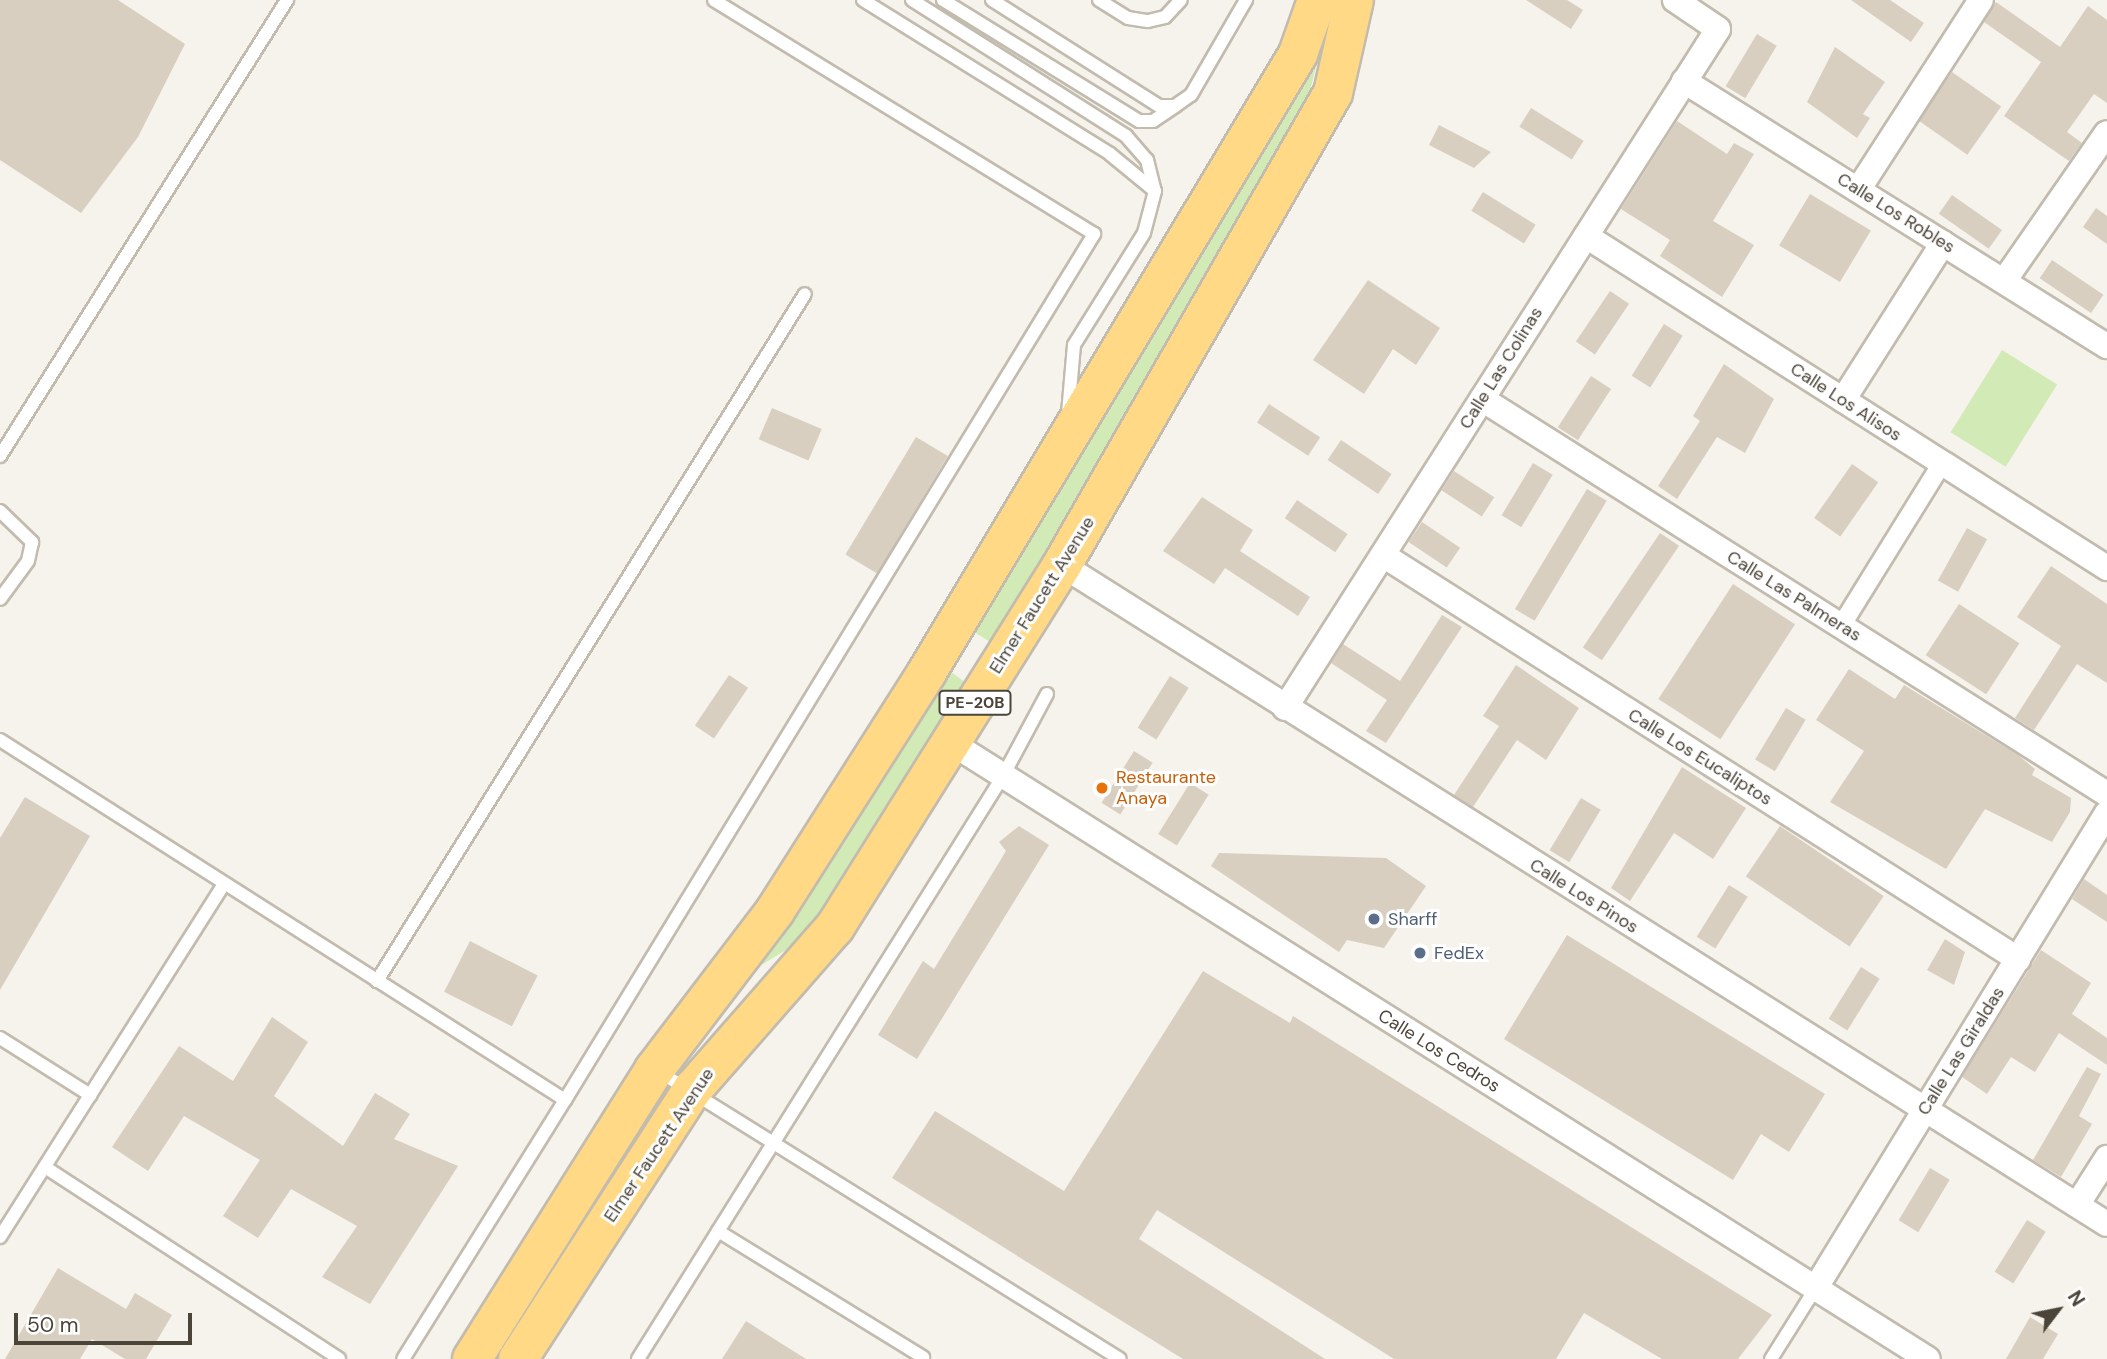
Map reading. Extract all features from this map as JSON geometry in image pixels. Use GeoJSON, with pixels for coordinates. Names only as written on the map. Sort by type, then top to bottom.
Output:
{"type":"FeatureCollection","features":[{"type":"Feature","properties":{"kind":"highway","name":"Elmer Faucett Avenue"},"geometry":{"type":"LineString","coordinates":[[492,1354],[654,1070],[775,911],[1064,451],[1298,54],[1317,0]]}},
{"type":"Feature","properties":{"kind":"highway","name":"Elmer Faucett Avenue"},"geometry":{"type":"LineString","coordinates":[[492,1354],[693,1089],[835,927],[1062,565],[1333,93],[1354,0]]}},
{"type":"Feature","properties":{"kind":"highway"},"geometry":{"type":"LineString","coordinates":[[946,641],[995,671]]}},
{"type":"Feature","properties":{"kind":"street","name":"Calle Las Colinas"},"geometry":{"type":"LineString","coordinates":[[1285,708],[1718,29],[1675,0]]}},
{"type":"Feature","properties":{"kind":"street"},"geometry":{"type":"LineString","coordinates":[[1858,190],[1981,0]]}},
{"type":"Feature","properties":{"kind":"street","name":"Calle Los Robles"},"geometry":{"type":"LineString","coordinates":[[1684,81],[2107,345]]}},
{"type":"Feature","properties":{"kind":"street"},"geometry":{"type":"LineString","coordinates":[[2004,281],[2107,133]]}},
{"type":"Feature","properties":{"kind":"street","name":"Calle Los Alisos"},"geometry":{"type":"LineString","coordinates":[[1586,236],[2107,568]]}},
{"type":"Feature","properties":{"kind":"street"},"geometry":{"type":"LineString","coordinates":[[1843,400],[1943,243]]}},
{"type":"Feature","properties":{"kind":"street","name":"Calle Las Palmeras"},"geometry":{"type":"LineString","coordinates":[[1482,399],[2107,794]]}},
{"type":"Feature","properties":{"kind":"street"},"geometry":{"type":"LineString","coordinates":[[1841,626],[1942,463]]}},
{"type":"Feature","properties":{"kind":"street","name":"Calle Los Eucaliptos"},"geometry":{"type":"LineString","coordinates":[[1383,555],[2018,959]]}},
{"type":"Feature","properties":{"kind":"street","name":"Calle Los Pinos"},"geometry":{"type":"LineString","coordinates":[[1062,565],[2107,1224]]}},
{"type":"Feature","properties":{"kind":"street","name":"Calle Los Cedros"},"geometry":{"type":"LineString","coordinates":[[950,743],[1928,1359]]}},
{"type":"Feature","properties":{"kind":"street","name":"Calle Las Giraldas"},"geometry":{"type":"LineString","coordinates":[[1815,1289],[2107,813]]}},
{"type":"Feature","properties":{"kind":"street"},"geometry":{"type":"LineString","coordinates":[[2077,1205],[2107,1158]]}},
{"type":"Feature","properties":{"kind":"lane"},"geometry":{"type":"LineString","coordinates":[[0,456],[287,0]]}},
{"type":"Feature","properties":{"kind":"lane"},"geometry":{"type":"LineString","coordinates":[[403,1359],[565,1100],[1094,234],[714,0]]}},
{"type":"Feature","properties":{"kind":"lane"},"geometry":{"type":"LineString","coordinates":[[863,0],[1110,154],[1155,191]]}},
{"type":"Feature","properties":{"kind":"lane"},"geometry":{"type":"LineString","coordinates":[[912,0],[1126,136],[1147,160],[1155,191],[1143,233],[1074,345],[1064,451]]}},
{"type":"Feature","properties":{"kind":"lane"},"geometry":{"type":"LineString","coordinates":[[943,0],[1139,121],[1153,121],[1191,95],[1246,0]]}},
{"type":"Feature","properties":{"kind":"lane"},"geometry":{"type":"LineString","coordinates":[[992,0],[1159,106],[1175,106]]}},
{"type":"Feature","properties":{"kind":"lane"},"geometry":{"type":"LineString","coordinates":[[1100,0],[1128,18],[1148,21],[1165,17],[1181,0]]}},
{"type":"Feature","properties":{"kind":"lane"},"geometry":{"type":"LineString","coordinates":[[377,981],[806,294]]}},
{"type":"Feature","properties":{"kind":"lane"},"geometry":{"type":"LineString","coordinates":[[0,512],[32,542],[27,561],[0,599]]}},
{"type":"Feature","properties":{"kind":"lane"},"geometry":{"type":"LineString","coordinates":[[638,1359],[1003,776],[1047,694]]}},
{"type":"Feature","properties":{"kind":"lane"},"geometry":{"type":"LineString","coordinates":[[0,740],[565,1100]]}},
{"type":"Feature","properties":{"kind":"lane"},"geometry":{"type":"LineString","coordinates":[[0,1237],[224,884]]}},
{"type":"Feature","properties":{"kind":"lane"},"geometry":{"type":"LineString","coordinates":[[0,1038],[90,1095]]}},
{"type":"Feature","properties":{"kind":"lane"},"geometry":{"type":"LineString","coordinates":[[654,1070],[693,1089],[1121,1359]]}},
{"type":"Feature","properties":{"kind":"lane"},"geometry":{"type":"LineString","coordinates":[[44,1167],[339,1359]]}},
{"type":"Feature","properties":{"kind":"lane"},"geometry":{"type":"LineString","coordinates":[[718,1231],[923,1357]]}},
{"type":"Feature","properties":{"kind":"lane"},"geometry":{"type":"LineString","coordinates":[[1771,1359],[1815,1289]]}},
{"type":"Feature","properties":{"kind":"green space"},"geometry":{"type":"Polygon","coordinates":[[[1321,45],[1307,104],[997,646],[974,632],[1321,45]]]}},
{"type":"Feature","properties":{"kind":"green space"},"geometry":{"type":"Polygon","coordinates":[[[2002,350],[2057,384],[2006,467],[1951,432],[2002,350]]]}},
{"type":"Feature","properties":{"kind":"green space"},"geometry":{"type":"Polygon","coordinates":[[[951,672],[969,685],[828,909],[786,950],[751,971],[951,672]]]}},
{"type":"Feature","properties":{"kind":"building"},"geometry":{"type":"Polygon","coordinates":[[[0,0],[118,0],[185,44],[138,137],[81,213],[0,160],[0,0]]]}},
{"type":"Feature","properties":{"kind":"building"},"geometry":{"type":"Polygon","coordinates":[[[1526,0],[1567,0],[1583,10],[1571,29],[1526,0]]]}},
{"type":"Feature","properties":{"kind":"building"},"geometry":{"type":"Polygon","coordinates":[[[1851,0],[1890,0],[1924,23],[1911,42],[1851,0]]]}},
{"type":"Feature","properties":{"kind":"building"},"geometry":{"type":"Polygon","coordinates":[[[1996,2],[2060,47],[2088,6],[2107,20],[2107,103],[2094,94],[2067,132],[2082,143],[2069,161],[2004,116],[2041,62],[1984,22],[1996,2]]]}},
{"type":"Feature","properties":{"kind":"building"},"geometry":{"type":"Polygon","coordinates":[[[1757,34],[1777,46],[1745,98],[1726,86],[1757,34]]]}},
{"type":"Feature","properties":{"kind":"building"},"geometry":{"type":"Polygon","coordinates":[[[1835,47],[1885,82],[1863,114],[1870,118],[1857,138],[1807,102],[1835,47]]]}},
{"type":"Feature","properties":{"kind":"building"},"geometry":{"type":"Polygon","coordinates":[[[1952,72],[2001,106],[1967,155],[1918,120],[1952,72]]]}},
{"type":"Feature","properties":{"kind":"building"},"geometry":{"type":"Polygon","coordinates":[[[1531,108],[1584,141],[1572,160],[1519,127],[1531,108]]]}},
{"type":"Feature","properties":{"kind":"building"},"geometry":{"type":"Polygon","coordinates":[[[1677,121],[1727,154],[1734,143],[1754,154],[1713,221],[1754,245],[1722,297],[1660,256],[1670,240],[1621,209],[1677,121]]]}},
{"type":"Feature","properties":{"kind":"building"},"geometry":{"type":"Polygon","coordinates":[[[1439,125],[1491,152],[1474,168],[1429,145],[1439,125]]]}},
{"type":"Feature","properties":{"kind":"building"},"geometry":{"type":"Polygon","coordinates":[[[1483,192],[1536,225],[1524,244],[1471,211],[1483,192]]]}},
{"type":"Feature","properties":{"kind":"building"},"geometry":{"type":"Polygon","coordinates":[[[1810,194],[1871,231],[1840,282],[1779,245],[1810,194]]]}},
{"type":"Feature","properties":{"kind":"building"},"geometry":{"type":"Polygon","coordinates":[[[1952,195],[2002,230],[1989,249],[1939,214],[1952,195]]]}},
{"type":"Feature","properties":{"kind":"building"},"geometry":{"type":"Polygon","coordinates":[[[2096,208],[2107,216],[2107,244],[2083,227],[2096,208]]]}},
{"type":"Feature","properties":{"kind":"building"},"geometry":{"type":"Polygon","coordinates":[[[2052,260],[2103,295],[2091,313],[2040,278],[2052,260]]]}},
{"type":"Feature","properties":{"kind":"building"},"geometry":{"type":"Polygon","coordinates":[[[1368,280],[1440,328],[1416,365],[1393,349],[1364,394],[1313,360],[1368,280]]]}},
{"type":"Feature","properties":{"kind":"building"},"geometry":{"type":"Polygon","coordinates":[[[1610,291],[1629,304],[1595,354],[1576,342],[1610,291]]]}},
{"type":"Feature","properties":{"kind":"building"},"geometry":{"type":"Polygon","coordinates":[[[1664,324],[1683,336],[1650,387],[1632,376],[1664,324]]]}},
{"type":"Feature","properties":{"kind":"building"},"geometry":{"type":"Polygon","coordinates":[[[1724,364],[1774,399],[1745,453],[1717,437],[1677,499],[1658,486],[1700,421],[1693,416],[1724,364]]]}},
{"type":"Feature","properties":{"kind":"building"},"geometry":{"type":"Polygon","coordinates":[[[1591,376],[1611,389],[1578,440],[1558,427],[1591,376]]]}},
{"type":"Feature","properties":{"kind":"building"},"geometry":{"type":"Polygon","coordinates":[[[1269,404],[1320,437],[1308,456],[1257,422],[1269,404]]]}},
{"type":"Feature","properties":{"kind":"building"},"geometry":{"type":"Polygon","coordinates":[[[772,408],[822,429],[808,460],[759,439],[772,408]]]}},
{"type":"Feature","properties":{"kind":"building"},"geometry":{"type":"Polygon","coordinates":[[[916,437],[948,456],[877,573],[845,554],[916,437]]]}},
{"type":"Feature","properties":{"kind":"building"},"geometry":{"type":"Polygon","coordinates":[[[1341,440],[1392,474],[1378,494],[1328,460],[1341,440]]]}},
{"type":"Feature","properties":{"kind":"building"},"geometry":{"type":"Polygon","coordinates":[[[1533,463],[1553,475],[1521,527],[1502,515],[1533,463]]]}},
{"type":"Feature","properties":{"kind":"building"},"geometry":{"type":"Polygon","coordinates":[[[1852,464],[1878,482],[1840,536],[1814,518],[1852,464]]]}},
{"type":"Feature","properties":{"kind":"building"},"geometry":{"type":"Polygon","coordinates":[[[1454,471],[1494,497],[1482,516],[1441,490],[1454,471]]]}},
{"type":"Feature","properties":{"kind":"building"},"geometry":{"type":"Polygon","coordinates":[[[1587,489],[1607,501],[1535,621],[1515,609],[1587,489]]]}},
{"type":"Feature","properties":{"kind":"building"},"geometry":{"type":"Polygon","coordinates":[[[1202,497],[1253,530],[1240,551],[1310,597],[1298,616],[1225,568],[1214,584],[1163,551],[1202,497]]]}},
{"type":"Feature","properties":{"kind":"building"},"geometry":{"type":"Polygon","coordinates":[[[1297,500],[1348,534],[1335,552],[1285,518],[1297,500]]]}},
{"type":"Feature","properties":{"kind":"building"},"geometry":{"type":"Polygon","coordinates":[[[1422,522],[1460,548],[1447,568],[1409,542],[1422,522]]]}},
{"type":"Feature","properties":{"kind":"building"},"geometry":{"type":"Polygon","coordinates":[[[1967,528],[1987,539],[1958,592],[1938,580],[1967,528]]]}},
{"type":"Feature","properties":{"kind":"building"},"geometry":{"type":"Polygon","coordinates":[[[1660,533],[1679,546],[1602,660],[1583,647],[1660,533]]]}},
{"type":"Feature","properties":{"kind":"building"},"geometry":{"type":"Polygon","coordinates":[[[2051,566],[2107,604],[2107,683],[2077,664],[2034,730],[2015,718],[2061,646],[2017,617],[2051,566]]]}},
{"type":"Feature","properties":{"kind":"building"},"geometry":{"type":"Polygon","coordinates":[[[1733,584],[1795,624],[1720,739],[1658,699],[1733,584]]]}},
{"type":"Feature","properties":{"kind":"building"},"geometry":{"type":"Polygon","coordinates":[[[1959,604],[2019,643],[1986,694],[1926,655],[1959,604]]]}},
{"type":"Feature","properties":{"kind":"building"},"geometry":{"type":"Polygon","coordinates":[[[1442,615],[1462,627],[1386,743],[1366,731],[1387,700],[1331,663],[1343,644],[1400,681],[1442,615]]]}},
{"type":"Feature","properties":{"kind":"building"},"geometry":{"type":"Polygon","coordinates":[[[1516,665],[1579,708],[1546,760],[1517,740],[1473,807],[1454,795],[1499,726],[1483,716],[1516,665]]]}},
{"type":"Feature","properties":{"kind":"building"},"geometry":{"type":"Polygon","coordinates":[[[1849,669],[1895,699],[1904,685],[2018,755],[2035,769],[2032,775],[2071,798],[2070,812],[2052,842],[1985,809],[1946,869],[1830,802],[1864,751],[1816,720],[1849,669]]]}},
{"type":"Feature","properties":{"kind":"building"},"geometry":{"type":"Polygon","coordinates":[[[729,675],[748,688],[714,738],[695,726],[729,675]]]}},
{"type":"Feature","properties":{"kind":"building"},"geometry":{"type":"Polygon","coordinates":[[[1170,676],[1189,688],[1156,739],[1138,728],[1170,676]]]}},
{"type":"Feature","properties":{"kind":"building"},"geometry":{"type":"Polygon","coordinates":[[[1786,708],[1806,720],[1775,771],[1755,759],[1786,708]]]}},
{"type":"Feature","properties":{"kind":"building"},"geometry":{"type":"Polygon","coordinates":[[[1134,751],[1153,763],[1120,814],[1102,803],[1134,751]]]}},
{"type":"Feature","properties":{"kind":"building"},"geometry":{"type":"Polygon","coordinates":[[[1682,767],[1746,808],[1713,859],[1674,833],[1630,901],[1611,888],[1682,767]]]}},
{"type":"Feature","properties":{"kind":"building"},"geometry":{"type":"Polygon","coordinates":[[[1190,783],[1209,795],[1177,846],[1158,834],[1190,783]]]}},
{"type":"Feature","properties":{"kind":"building"},"geometry":{"type":"Polygon","coordinates":[[[25,797],[90,836],[0,990],[0,838],[25,797]]]}},
{"type":"Feature","properties":{"kind":"building"},"geometry":{"type":"Polygon","coordinates":[[[1581,798],[1601,810],[1569,862],[1550,850],[1581,798]]]}},
{"type":"Feature","properties":{"kind":"building"},"geometry":{"type":"Polygon","coordinates":[[[1019,826],[1049,845],[917,1059],[878,1035],[923,961],[934,969],[1006,851],[999,842],[1019,826]]]}},
{"type":"Feature","properties":{"kind":"building"},"geometry":{"type":"Polygon","coordinates":[[[1780,826],[1884,896],[1850,946],[1746,877],[1780,826]]]}},
{"type":"Feature","properties":{"kind":"building"},"geometry":{"type":"Polygon","coordinates":[[[1219,853],[1386,858],[1426,886],[1384,948],[1347,940],[1339,952],[1211,866],[1219,853]]]}},
{"type":"Feature","properties":{"kind":"building"},"geometry":{"type":"Polygon","coordinates":[[[2084,879],[2107,895],[2107,922],[2072,899],[2084,879]]]}},
{"type":"Feature","properties":{"kind":"building"},"geometry":{"type":"Polygon","coordinates":[[[1729,885],[1748,897],[1715,948],[1697,937],[1729,885]]]}},
{"type":"Feature","properties":{"kind":"building"},"geometry":{"type":"Polygon","coordinates":[[[1567,935],[1825,1094],[1789,1152],[1761,1134],[1733,1180],[1504,1039],[1567,935]]]}},
{"type":"Feature","properties":{"kind":"building"},"geometry":{"type":"Polygon","coordinates":[[[1945,939],[1965,952],[1954,985],[1927,970],[1945,939]]]}},
{"type":"Feature","properties":{"kind":"building"},"geometry":{"type":"Polygon","coordinates":[[[470,941],[538,976],[512,1026],[444,992],[470,941]]]}},
{"type":"Feature","properties":{"kind":"building"},"geometry":{"type":"Polygon","coordinates":[[[2041,950],[2091,983],[2072,1014],[2107,1038],[2107,1065],[2059,1033],[2035,1072],[2011,1057],[1987,1094],[1962,1077],[2041,950]]]}},
{"type":"Feature","properties":{"kind":"building"},"geometry":{"type":"Polygon","coordinates":[[[1861,967],[1880,979],[1847,1030],[1829,1019],[1861,967]]]}},
{"type":"Feature","properties":{"kind":"building"},"geometry":{"type":"Polygon","coordinates":[[[1203,971],[1290,1023],[1293,1016],[1772,1315],[1738,1359],[1662,1359],[1584,1313],[1556,1359],[1394,1359],[1157,1210],[1139,1239],[1325,1359],[1183,1359],[892,1178],[935,1111],[1064,1191],[1203,971]]]}},
{"type":"Feature","properties":{"kind":"building"},"geometry":{"type":"Polygon","coordinates":[[[272,1017],[308,1042],[274,1096],[343,1146],[375,1093],[410,1114],[394,1139],[458,1166],[370,1304],[322,1277],[357,1226],[291,1189],[258,1238],[223,1216],[260,1160],[184,1116],[148,1171],[112,1147],[179,1046],[233,1081],[272,1017]]]}},
{"type":"Feature","properties":{"kind":"building"},"geometry":{"type":"Polygon","coordinates":[[[2087,1067],[2101,1074],[2079,1116],[2092,1124],[2061,1177],[2033,1160],[2087,1067]]]}},
{"type":"Feature","properties":{"kind":"building"},"geometry":{"type":"Polygon","coordinates":[[[1930,1168],[1950,1180],[1918,1232],[1899,1220],[1930,1168]]]}},
{"type":"Feature","properties":{"kind":"building"},"geometry":{"type":"Polygon","coordinates":[[[2027,1220],[2046,1232],[2013,1283],[1995,1272],[2027,1220]]]}},
{"type":"Feature","properties":{"kind":"building"},"geometry":{"type":"Polygon","coordinates":[[[58,1268],[126,1309],[135,1293],[172,1315],[146,1359],[125,1359],[92,1339],[80,1359],[5,1359],[58,1268]]]}},
{"type":"Feature","properties":{"kind":"building"},"geometry":{"type":"Polygon","coordinates":[[[2030,1317],[2058,1334],[2043,1359],[2006,1359],[2030,1317]]]}},
{"type":"Feature","properties":{"kind":"building"},"geometry":{"type":"Polygon","coordinates":[[[746,1321],[806,1359],[722,1359],[746,1321]]]}},
{"type":"Feature","properties":{"kind":"place","name":"Restaurante Anaya"},"geometry":{"type":"Point","coordinates":[1102,788]}},
{"type":"Feature","properties":{"kind":"place","name":"Sharff"},"geometry":{"type":"Point","coordinates":[1374,919]}},
{"type":"Feature","properties":{"kind":"place","name":"FedEx"},"geometry":{"type":"Point","coordinates":[1420,953]}}]}
